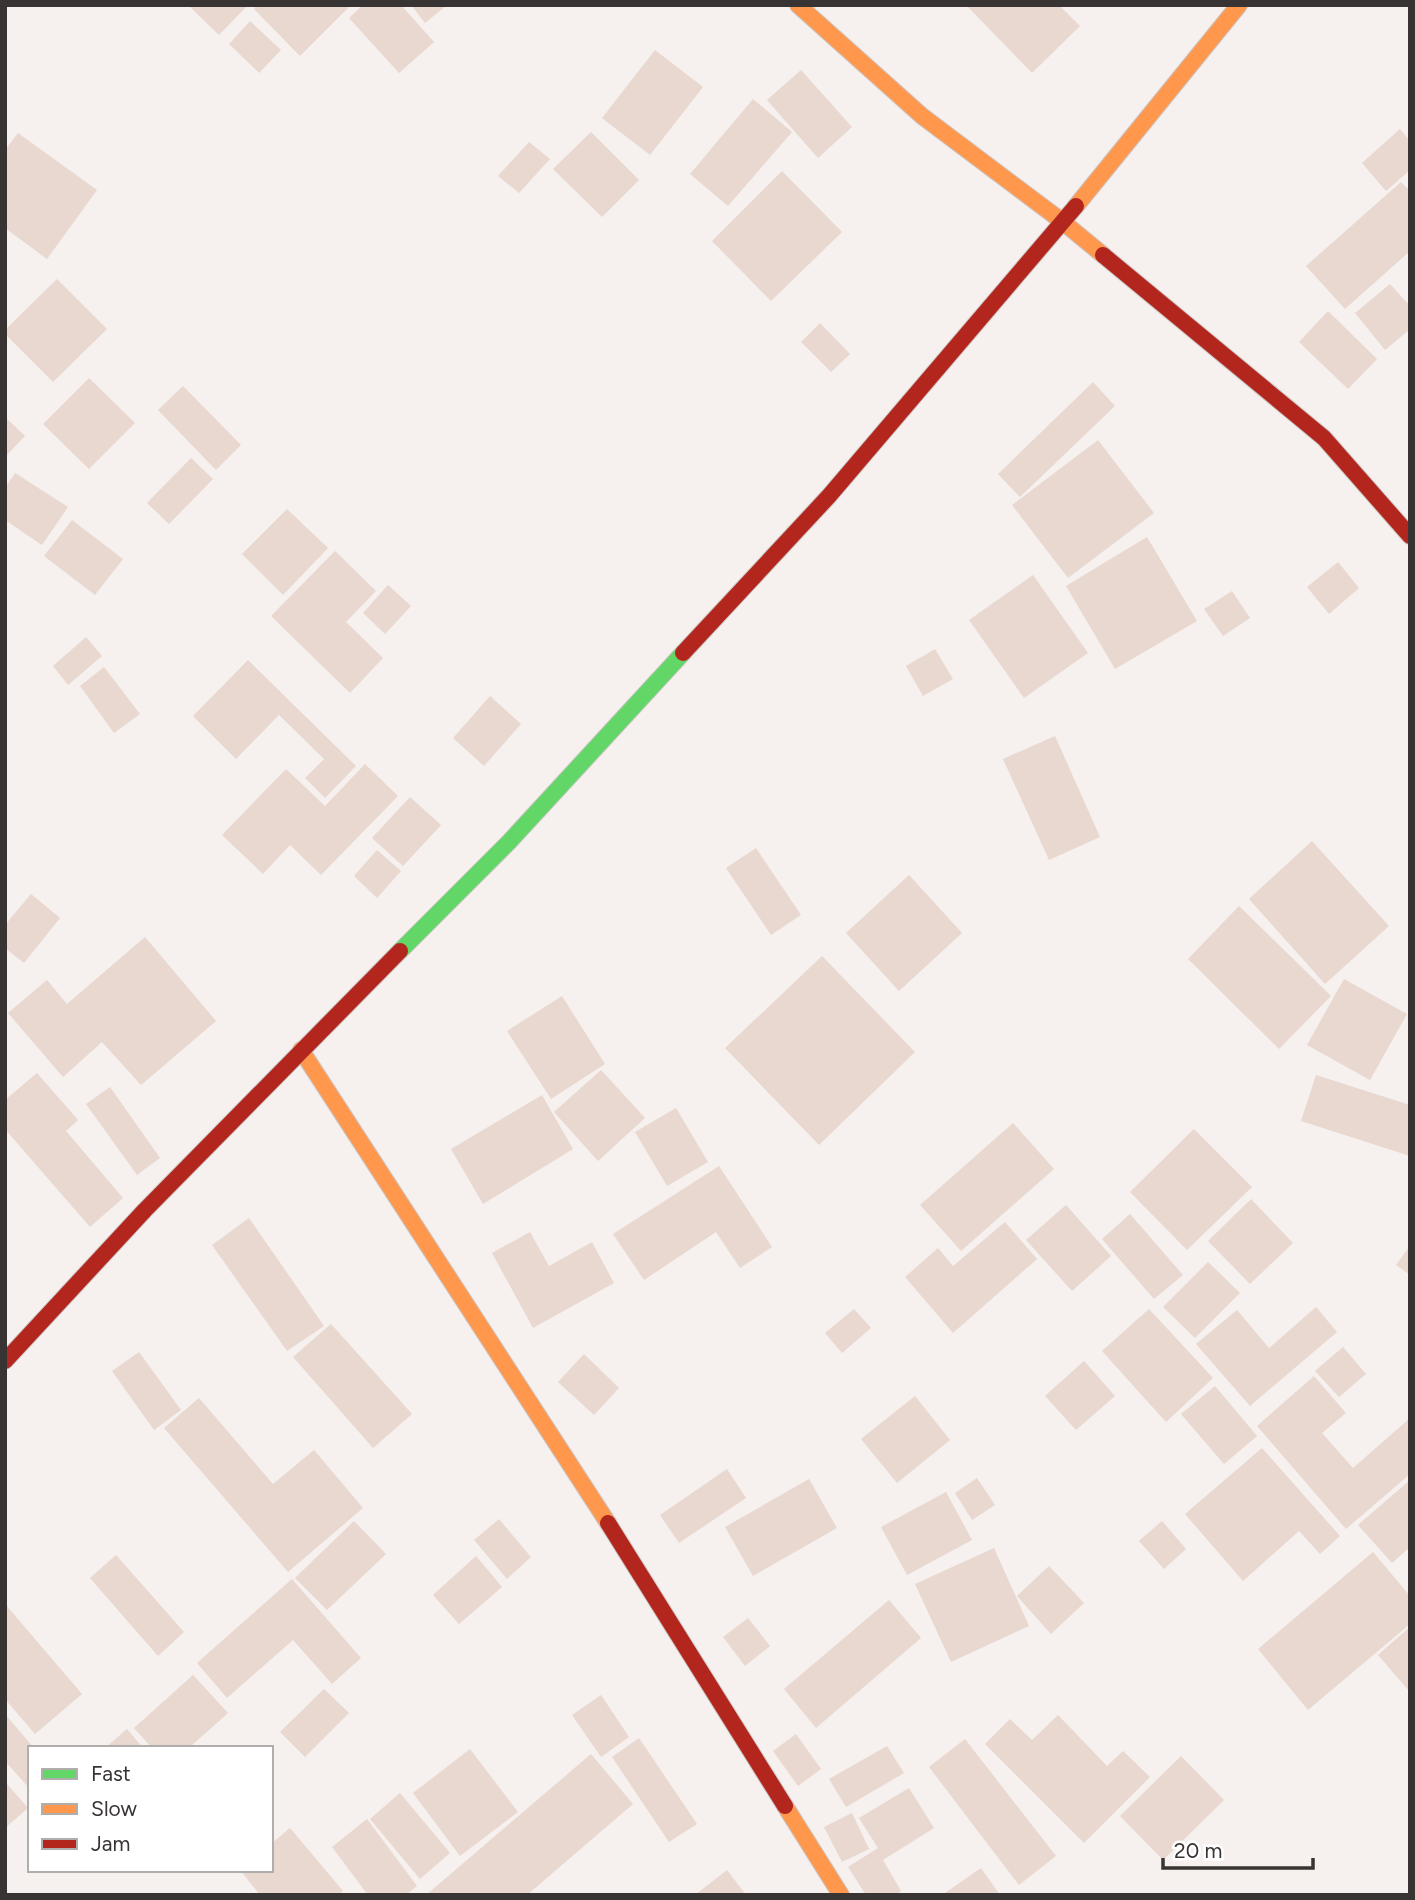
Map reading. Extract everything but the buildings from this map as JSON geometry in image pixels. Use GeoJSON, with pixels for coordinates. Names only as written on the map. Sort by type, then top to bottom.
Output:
{"type":"FeatureCollection","features":[{"type":"Feature","properties":{"kind":"street"},"geometry":{"type":"LineString","coordinates":[[798,5],[922,116],[1063,222],[1324,438],[1410,536]]}},
{"type":"Feature","properties":{"kind":"street"},"geometry":{"type":"LineString","coordinates":[[5,1361],[145,1210],[509,842],[801,527],[1063,222],[1239,5]]}},
{"type":"Feature","properties":{"kind":"street"},"geometry":{"type":"LineString","coordinates":[[301,1050],[590,1494],[841,1895]]}},
{"type":"Feature","properties":{"kind":"traffic: fast"},"geometry":{"type":"LineString","coordinates":[[400,951],[509,842],[683,653]]}},
{"type":"Feature","properties":{"kind":"traffic: slow"},"geometry":{"type":"LineString","coordinates":[[798,5],[922,116],[1103,255]]}},
{"type":"Feature","properties":{"kind":"traffic: slow"},"geometry":{"type":"LineString","coordinates":[[1076,206],[1239,5]]}},
{"type":"Feature","properties":{"kind":"traffic: slow"},"geometry":{"type":"LineString","coordinates":[[301,1050],[608,1523]]}},
{"type":"Feature","properties":{"kind":"traffic: slow"},"geometry":{"type":"LineString","coordinates":[[785,1806],[841,1895]]}},
{"type":"Feature","properties":{"kind":"traffic: jam"},"geometry":{"type":"LineString","coordinates":[[683,653],[829,496],[1076,206]]}},
{"type":"Feature","properties":{"kind":"traffic: jam"},"geometry":{"type":"LineString","coordinates":[[1103,255],[1324,438],[1410,536]]}},
{"type":"Feature","properties":{"kind":"traffic: jam"},"geometry":{"type":"LineString","coordinates":[[5,1361],[145,1210],[400,951]]}},
{"type":"Feature","properties":{"kind":"traffic: jam"},"geometry":{"type":"LineString","coordinates":[[608,1523],[785,1806]]}}]}
